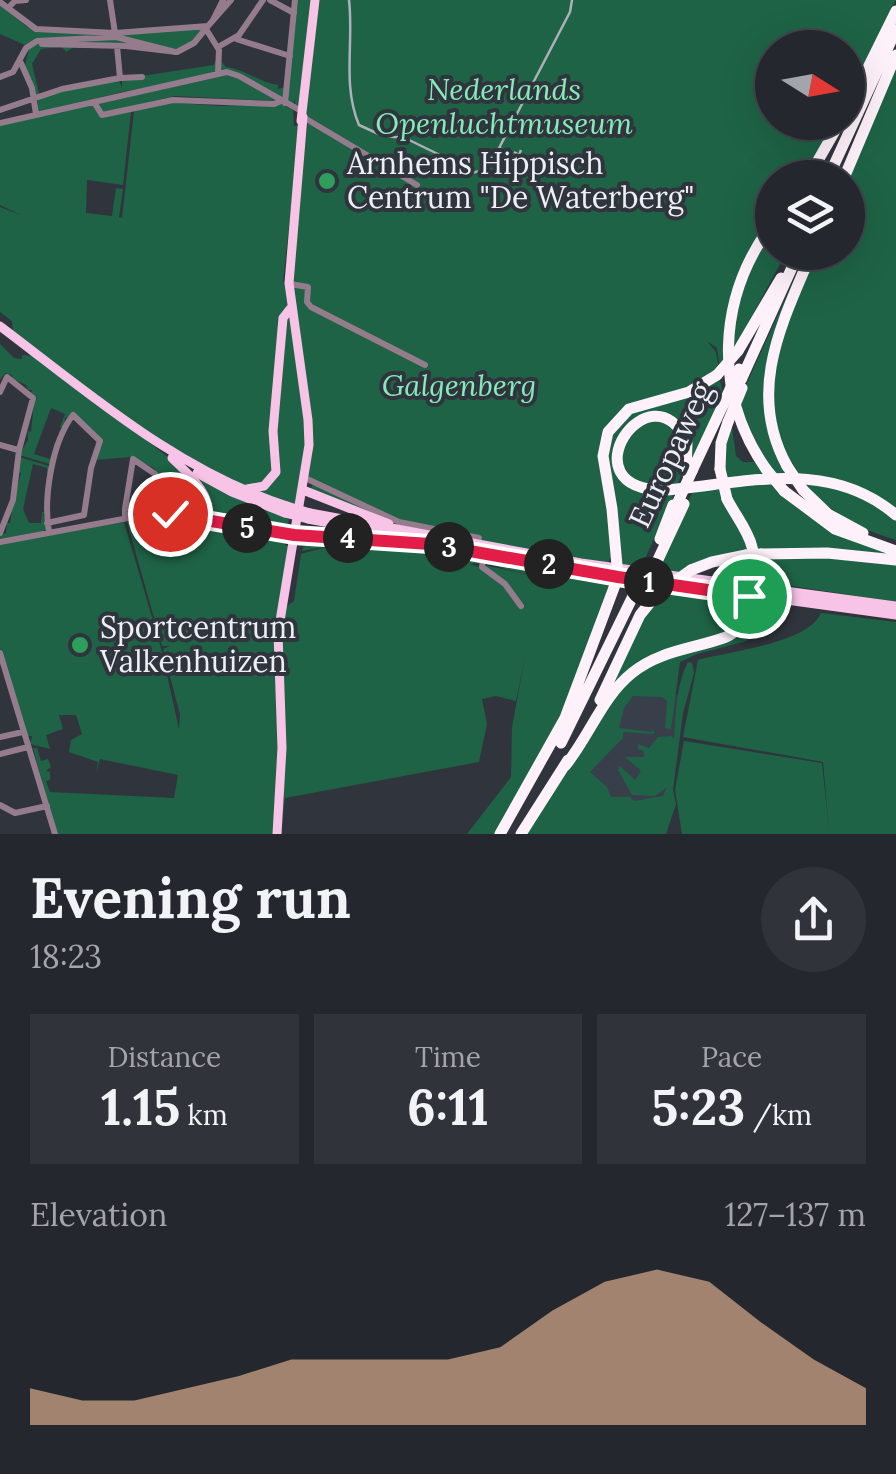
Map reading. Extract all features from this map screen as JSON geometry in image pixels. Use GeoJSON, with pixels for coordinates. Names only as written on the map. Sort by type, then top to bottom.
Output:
{"type":"FeatureCollection","features":[{"type":"Feature","properties":{"kind":"highway"},"geometry":{"type":"LineString","coordinates":[[865,74],[896,11]]}},
{"type":"Feature","properties":{"kind":"highway"},"geometry":{"type":"LineString","coordinates":[[839,160],[896,30]]}},
{"type":"Feature","properties":{"kind":"highway"},"geometry":{"type":"LineString","coordinates":[[840,160],[896,44]]}},
{"type":"Feature","properties":{"kind":"highway"},"geometry":{"type":"LineString","coordinates":[[852,160],[896,56]]}},
{"type":"Feature","properties":{"kind":"highway"},"geometry":{"type":"LineString","coordinates":[[755,250],[738,287],[727,348],[736,410],[747,438],[784,491],[835,529],[896,547]]}},
{"type":"Feature","properties":{"kind":"highway","name":"Europaweg"},"geometry":{"type":"LineString","coordinates":[[512,834],[574,735],[692,471],[725,413],[786,270]]}},
{"type":"Feature","properties":{"kind":"highway","name":"Europaweg"},"geometry":{"type":"LineString","coordinates":[[740,379],[788,270]]}},
{"type":"Feature","properties":{"kind":"highway"},"geometry":{"type":"LineString","coordinates":[[805,270],[768,370],[770,420],[787,466],[804,490],[843,523],[896,547]]}},
{"type":"Feature","properties":{"kind":"highway"},"geometry":{"type":"LineString","coordinates":[[502,834],[558,734],[614,571],[612,509],[603,456],[610,428],[628,410],[689,392],[717,375],[738,350],[782,278]]}},
{"type":"Feature","properties":{"kind":"highway"},"geometry":{"type":"LineString","coordinates":[[521,834],[625,679],[665,654],[733,634],[742,624],[754,552],[728,499],[720,469],[725,413],[740,379]]}},
{"type":"Feature","properties":{"kind":"highway"},"geometry":{"type":"LineString","coordinates":[[692,471],[688,442],[670,421],[643,419],[629,426],[620,439],[620,467],[629,480],[644,488],[666,490],[819,478],[861,491],[896,515]]}},
{"type":"Feature","properties":{"kind":"highway","name":"Europaweg"},"geometry":{"type":"LineString","coordinates":[[651,565],[678,504]]}},
{"type":"Feature","properties":{"kind":"highway"},"geometry":{"type":"LineString","coordinates":[[565,766],[634,627],[658,594],[690,570],[712,562],[762,554],[826,553],[896,560]]}},
{"type":"Feature","properties":{"kind":"highway","name":"Europaweg"},"geometry":{"type":"LineString","coordinates":[[502,834],[568,731],[640,591]]}},
{"type":"Feature","properties":{"kind":"main road"},"geometry":{"type":"LineString","coordinates":[[277,834],[282,748],[277,643],[305,478],[308,420],[288,284],[314,0]]}},
{"type":"Feature","properties":{"kind":"main road"},"geometry":{"type":"LineString","coordinates":[[240,488],[260,488],[276,472],[272,432],[283,318],[290,309]]}},
{"type":"Feature","properties":{"kind":"main road"},"geometry":{"type":"LineString","coordinates":[[0,326],[223,488],[286,510],[430,544],[750,591],[896,606]]}},
{"type":"Feature","properties":{"kind":"main road"},"geometry":{"type":"LineString","coordinates":[[164,448],[201,488],[208,503],[209,521]]}},
{"type":"Feature","properties":{"kind":"main road"},"geometry":{"type":"LineString","coordinates":[[180,458],[286,510]]}},
{"type":"Feature","properties":{"kind":"main road"},"geometry":{"type":"LineString","coordinates":[[303,490],[402,530]]}},
{"type":"Feature","properties":{"kind":"main road"},"geometry":{"type":"LineString","coordinates":[[309,516],[614,571]]}},
{"type":"Feature","properties":{"kind":"main road"},"geometry":{"type":"LineString","coordinates":[[294,535],[430,544]]}},
{"type":"Feature","properties":{"kind":"main road"},"geometry":{"type":"LineString","coordinates":[[816,599],[896,615]]}},
{"type":"Feature","properties":{"kind":"street"},"geometry":{"type":"LineString","coordinates":[[9,7],[15,1],[26,0]]}},
{"type":"Feature","properties":{"kind":"street"},"geometry":{"type":"LineString","coordinates":[[110,0],[120,78]]}},
{"type":"Feature","properties":{"kind":"street"},"geometry":{"type":"LineString","coordinates":[[209,25],[223,0]]}},
{"type":"Feature","properties":{"kind":"street"},"geometry":{"type":"LineString","coordinates":[[0,2],[34,28],[175,52],[194,43],[231,0]]}},
{"type":"Feature","properties":{"kind":"street"},"geometry":{"type":"LineString","coordinates":[[218,47],[236,39],[266,0],[294,13]]}},
{"type":"Feature","properties":{"kind":"street"},"geometry":{"type":"LineString","coordinates":[[283,102],[295,0]]}},
{"type":"Feature","properties":{"kind":"street"},"geometry":{"type":"LineString","coordinates":[[0,76],[11,73],[31,44],[116,39],[209,25]]}},
{"type":"Feature","properties":{"kind":"street"},"geometry":{"type":"LineString","coordinates":[[209,25],[218,47],[218,73]]}},
{"type":"Feature","properties":{"kind":"street"},"geometry":{"type":"LineString","coordinates":[[236,39],[290,56]]}},
{"type":"Feature","properties":{"kind":"street"},"geometry":{"type":"LineString","coordinates":[[20,63],[35,100],[36,114]]}},
{"type":"Feature","properties":{"kind":"street"},"geometry":{"type":"LineString","coordinates":[[0,123],[218,73],[239,76],[416,185]]}},
{"type":"Feature","properties":{"kind":"street"},"geometry":{"type":"LineString","coordinates":[[0,110],[62,88],[142,78]]}},
{"type":"Feature","properties":{"kind":"street"},"geometry":{"type":"LineString","coordinates":[[94,102],[102,115],[173,100],[283,102]]}},
{"type":"Feature","properties":{"kind":"street"},"geometry":{"type":"LineString","coordinates":[[288,284],[308,287],[307,302],[311,307],[425,364]]}},
{"type":"Feature","properties":{"kind":"street"},"geometry":{"type":"LineString","coordinates":[[0,392],[7,377],[33,398],[18,450],[13,500],[0,533]]}},
{"type":"Feature","properties":{"kind":"street"},"geometry":{"type":"LineString","coordinates":[[48,523],[84,515],[88,481],[100,441],[73,415],[56,457],[48,523],[49,532]]}},
{"type":"Feature","properties":{"kind":"street"},"geometry":{"type":"LineString","coordinates":[[0,445],[18,450]]}},
{"type":"Feature","properties":{"kind":"street"},"geometry":{"type":"LineString","coordinates":[[0,542],[124,514],[162,502],[155,474],[134,459],[130,462],[124,514]]}},
{"type":"Feature","properties":{"kind":"street"},"geometry":{"type":"LineString","coordinates":[[305,478],[398,522],[479,538]]}},
{"type":"Feature","properties":{"kind":"street"},"geometry":{"type":"LineString","coordinates":[[124,514],[158,513],[294,535]]}},
{"type":"Feature","properties":{"kind":"street"},"geometry":{"type":"LineString","coordinates":[[484,552],[482,566],[505,584],[521,606]]}},
{"type":"Feature","properties":{"kind":"street"},"geometry":{"type":"LineString","coordinates":[[0,654],[55,834]]}},
{"type":"Feature","properties":{"kind":"street"},"geometry":{"type":"LineString","coordinates":[[0,703],[14,700]]}},
{"type":"Feature","properties":{"kind":"street"},"geometry":{"type":"LineString","coordinates":[[0,737],[23,732]]}},
{"type":"Feature","properties":{"kind":"street"},"geometry":{"type":"LineString","coordinates":[[0,754],[28,747]]}},
{"type":"Feature","properties":{"kind":"street"},"geometry":{"type":"LineString","coordinates":[[0,804],[15,813],[47,806]]}},
{"type":"Feature","properties":{"kind":"shaded area"},"geometry":{"type":"Polygon","coordinates":[[[634,688],[679,695],[667,808],[602,796],[581,771],[634,688]]]}},
{"type":"Feature","properties":{"kind":"green space"},"geometry":{"type":"Polygon","coordinates":[[[298,0],[313,0],[303,105],[295,107],[295,98],[293,106],[287,101],[298,0]]]}},
{"type":"Feature","properties":{"kind":"green space"},"geometry":{"type":"Polygon","coordinates":[[[316,0],[896,0],[865,65],[865,30],[755,30],[755,140],[826,140],[814,160],[755,160],[755,244],[749,253],[724,364],[720,368],[717,348],[707,341],[716,352],[719,369],[698,385],[640,402],[606,430],[612,557],[607,564],[400,526],[310,489],[314,483],[352,503],[308,477],[311,447],[290,271],[308,121],[378,160],[380,156],[374,157],[306,115],[316,0]]]}},
{"type":"Feature","properties":{"kind":"green space"},"geometry":{"type":"Polygon","coordinates":[[[0,5],[27,27],[109,34],[34,40],[25,45],[0,34],[0,5]]]}},
{"type":"Feature","properties":{"kind":"green space"},"geometry":{"type":"Polygon","coordinates":[[[203,26],[199,37],[179,50],[116,45],[74,47],[66,52],[62,47],[41,49],[32,64],[40,97],[36,97],[33,79],[25,66],[29,48],[38,44],[203,26]]]}},
{"type":"Feature","properties":{"kind":"green space"},"geometry":{"type":"Polygon","coordinates":[[[215,61],[278,85],[278,89],[285,87],[284,99],[236,73],[126,91],[38,112],[38,100],[62,89],[119,80],[122,88],[122,79],[214,65],[215,61]]]}},
{"type":"Feature","properties":{"kind":"green space"},"geometry":{"type":"Polygon","coordinates":[[[896,65],[896,512],[874,496],[797,476],[783,445],[773,389],[782,337],[809,270],[865,270],[865,160],[856,160],[896,65]]]}},
{"type":"Feature","properties":{"kind":"green space"},"geometry":{"type":"Polygon","coordinates":[[[232,74],[277,101],[175,96],[102,113],[97,104],[232,74]]]}},
{"type":"Feature","properties":{"kind":"green space"},"geometry":{"type":"Polygon","coordinates":[[[164,102],[221,106],[281,104],[293,110],[294,126],[300,125],[283,282],[287,284],[287,308],[272,477],[251,489],[187,457],[127,418],[13,331],[12,321],[0,312],[0,207],[21,215],[0,205],[0,124],[92,103],[98,114],[131,112],[123,185],[87,180],[86,213],[112,216],[116,188],[123,189],[119,217],[122,218],[134,111],[164,102]]]}},
{"type":"Feature","properties":{"kind":"green space"},"geometry":{"type":"Polygon","coordinates":[[[755,260],[755,270],[777,270],[730,357],[740,288],[755,260]]]}},
{"type":"Feature","properties":{"kind":"green space"},"geometry":{"type":"Polygon","coordinates":[[[800,270],[765,379],[790,476],[775,478],[737,405],[800,270]]]}},
{"type":"Feature","properties":{"kind":"green space"},"geometry":{"type":"Polygon","coordinates":[[[289,316],[303,395],[306,441],[296,504],[251,491],[274,478],[285,317],[289,316]]]}},
{"type":"Feature","properties":{"kind":"green space"},"geometry":{"type":"Polygon","coordinates":[[[0,344],[14,358],[36,356],[168,457],[200,489],[207,503],[207,517],[159,512],[127,515],[127,510],[163,504],[164,485],[154,468],[131,457],[95,460],[101,438],[75,414],[65,418],[64,429],[60,427],[65,414],[51,408],[34,454],[50,459],[55,442],[59,443],[55,446],[53,465],[19,455],[28,440],[28,431],[31,432],[37,398],[12,375],[5,373],[0,380],[0,344]]]}},
{"type":"Feature","properties":{"kind":"green space"},"geometry":{"type":"Polygon","coordinates":[[[719,375],[723,395],[690,467],[691,455],[663,417],[620,436],[627,480],[676,490],[640,570],[618,567],[606,442],[620,418],[719,375]]]}},
{"type":"Feature","properties":{"kind":"green space"},"geometry":{"type":"Polygon","coordinates":[[[661,421],[682,435],[685,465],[677,486],[634,479],[620,454],[635,425],[661,421]]]}},
{"type":"Feature","properties":{"kind":"green space"},"geometry":{"type":"Polygon","coordinates":[[[731,421],[736,456],[743,462],[757,462],[768,478],[725,482],[722,463],[731,421]]]}},
{"type":"Feature","properties":{"kind":"green space"},"geometry":{"type":"Polygon","coordinates":[[[19,457],[49,466],[51,474],[47,474],[47,468],[33,464],[23,509],[29,523],[41,523],[42,512],[46,512],[46,530],[0,540],[17,498],[19,457]]]}},
{"type":"Feature","properties":{"kind":"green space"},"geometry":{"type":"Polygon","coordinates":[[[180,464],[207,481],[289,519],[287,528],[213,520],[180,464]]]}},
{"type":"Feature","properties":{"kind":"green space"},"geometry":{"type":"Polygon","coordinates":[[[800,480],[840,485],[896,517],[896,540],[844,517],[800,480]]]}},
{"type":"Feature","properties":{"kind":"green space"},"geometry":{"type":"Polygon","coordinates":[[[771,482],[820,524],[896,554],[756,553],[726,486],[771,482]]]}},
{"type":"Feature","properties":{"kind":"green space"},"geometry":{"type":"Polygon","coordinates":[[[721,486],[752,553],[678,575],[656,572],[694,489],[721,486]]]}},
{"type":"Feature","properties":{"kind":"green space"},"geometry":{"type":"Polygon","coordinates":[[[153,515],[286,538],[284,544],[289,547],[279,602],[274,834],[57,834],[33,748],[37,748],[41,761],[48,759],[51,767],[46,771],[50,772],[50,780],[46,781],[50,792],[174,798],[178,775],[100,759],[96,774],[98,762],[69,752],[71,740],[82,734],[76,715],[59,715],[63,729],[46,735],[50,749],[30,744],[32,736],[26,736],[0,648],[0,544],[124,522],[161,648],[179,729],[180,715],[163,649],[170,646],[162,646],[127,522],[153,515]]]}},
{"type":"Feature","properties":{"kind":"green space"},"geometry":{"type":"Polygon","coordinates":[[[303,537],[425,545],[479,555],[482,561],[377,544],[471,560],[481,563],[469,564],[486,569],[484,565],[543,578],[613,584],[575,688],[495,834],[467,834],[511,777],[512,727],[525,657],[516,701],[496,696],[482,699],[487,724],[479,762],[285,798],[281,834],[284,797],[278,658],[286,607],[294,601],[301,554],[329,546],[302,551],[318,542],[303,545],[303,537]]]}},
{"type":"Feature","properties":{"kind":"green space"},"geometry":{"type":"Polygon","coordinates":[[[488,557],[606,579],[545,578],[484,562],[488,557]]]}},
{"type":"Feature","properties":{"kind":"green space"},"geometry":{"type":"Polygon","coordinates":[[[756,558],[896,563],[896,602],[758,581],[756,558]]]}},
{"type":"Feature","properties":{"kind":"green space"},"geometry":{"type":"Polygon","coordinates":[[[666,590],[745,601],[733,629],[669,650],[604,702],[640,623],[666,590]]]}},
{"type":"Feature","properties":{"kind":"green space"},"geometry":{"type":"Polygon","coordinates":[[[753,601],[767,603],[761,607],[761,611],[766,611],[753,614],[747,641],[680,662],[671,729],[665,728],[667,701],[662,697],[633,696],[624,708],[619,728],[651,732],[653,729],[654,734],[623,732],[623,738],[590,772],[607,787],[611,797],[630,797],[634,801],[663,796],[667,787],[655,796],[632,795],[618,770],[620,766],[635,780],[641,771],[625,757],[644,757],[638,744],[649,748],[658,737],[674,739],[681,680],[688,662],[692,663],[694,673],[683,713],[673,790],[676,804],[666,834],[527,834],[605,708],[642,668],[733,638],[745,626],[753,601]]]}},
{"type":"Feature","properties":{"kind":"green space"},"geometry":{"type":"Polygon","coordinates":[[[821,613],[896,622],[896,834],[682,834],[675,790],[684,741],[822,763],[829,830],[823,762],[683,737],[698,660],[785,639],[813,624],[821,613]]]}},
{"type":"Feature","properties":{"kind":"tram line"},"geometry":{"type":"LineString","coordinates":[[349,0],[351,94],[359,125],[383,136],[405,138],[444,157],[466,174],[480,171],[497,152],[570,12],[572,0]]}},
{"type":"Feature","properties":{"kind":"tram line"},"geometry":{"type":"LineString","coordinates":[[500,147],[503,158],[523,174]]}},
{"type":"Feature","properties":{"kind":"railway"},"geometry":{"type":"LineString","coordinates":[[514,152],[519,155],[521,150]]}},
{"type":"Feature","properties":{"kind":"place","name":"Arnhems Hippisch Centrum \"De Waterberg\""},"geometry":{"type":"Point","coordinates":[327,181]}},
{"type":"Feature","properties":{"kind":"place","name":"Sportcentrum Valkenhuizen"},"geometry":{"type":"Point","coordinates":[80,645]}},
{"type":"Feature","properties":{"kind":"route"},"geometry":{"type":"LineString","coordinates":[[170,514],[294,535],[430,544],[749,596]]}},
{"type":"Feature","properties":{"kind":"park label","name":"Nederlands Openluchtmuseum"},"geometry":{"type":"Point","coordinates":[504,107]}},
{"type":"Feature","properties":{"kind":"park label","name":"Galgenberg"},"geometry":{"type":"Point","coordinates":[459,386]}}]}
